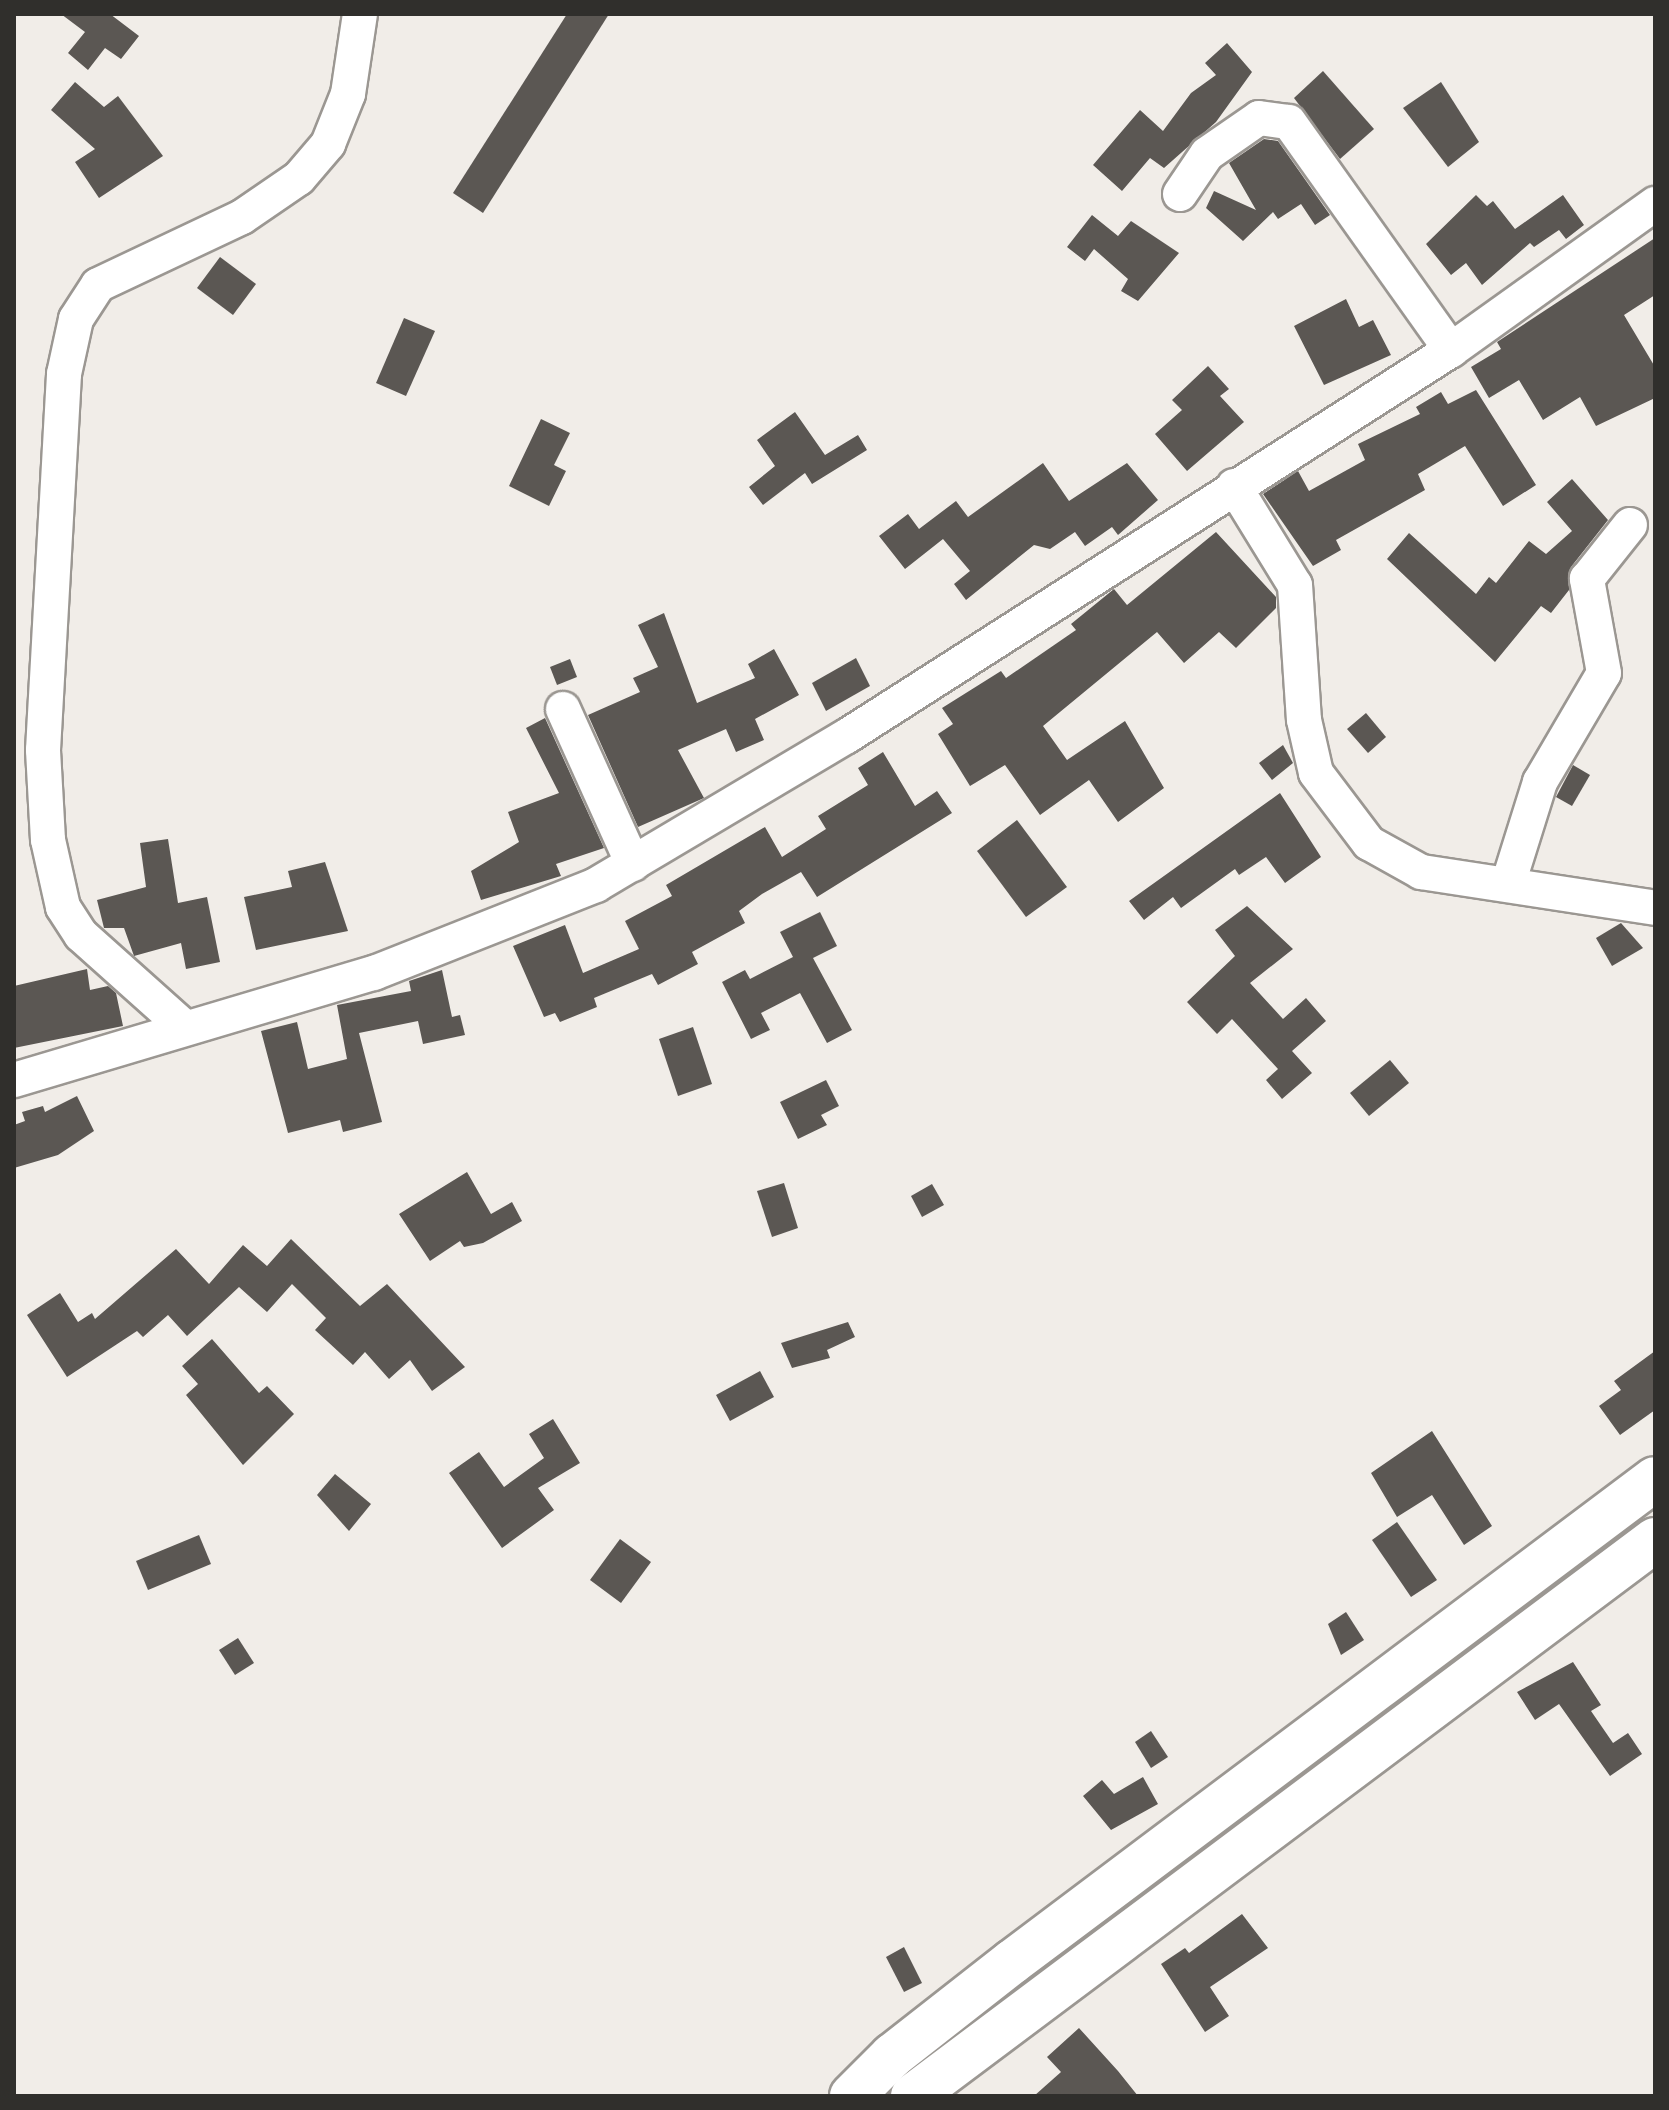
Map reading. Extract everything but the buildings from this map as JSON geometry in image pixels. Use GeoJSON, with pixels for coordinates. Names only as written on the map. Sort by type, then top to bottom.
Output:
{"type":"FeatureCollection","features":[{"type":"Feature","properties":{"kind":"highway"},"geometry":{"type":"LineString","coordinates":[[852,2096],[1012,1962],[1655,1479]]}},
{"type":"Feature","properties":{"kind":"highway"},"geometry":{"type":"LineString","coordinates":[[913,2096],[1655,1540]]}},
{"type":"Feature","properties":{"kind":"street"},"geometry":{"type":"LineString","coordinates":[[184,1027],[81,935],[63,907],[48,840],[43,750],[64,374],[76,319],[98,285],[242,217],[299,178],[328,144],[348,94],[360,14]]}},
{"type":"Feature","properties":{"kind":"street"},"geometry":{"type":"LineString","coordinates":[[1180,194],[1207,154],[1259,118],[1289,122],[1451,350]]}},
{"type":"Feature","properties":{"kind":"street"},"geometry":{"type":"LineString","coordinates":[[14,1080],[433,952],[536,915],[633,864],[1451,350],[1655,204]]}},
{"type":"Feature","properties":{"kind":"street"},"geometry":{"type":"LineString","coordinates":[[1234,486],[1295,585],[1304,720],[1316,773],[1390,861],[1421,872],[1509,881],[1655,908]]}},
{"type":"Feature","properties":{"kind":"street"},"geometry":{"type":"LineString","coordinates":[[1509,881],[1540,782],[1604,673],[1587,579],[1630,525]]}},
{"type":"Feature","properties":{"kind":"street"},"geometry":{"type":"LineString","coordinates":[[563,709],[633,864]]}}]}
